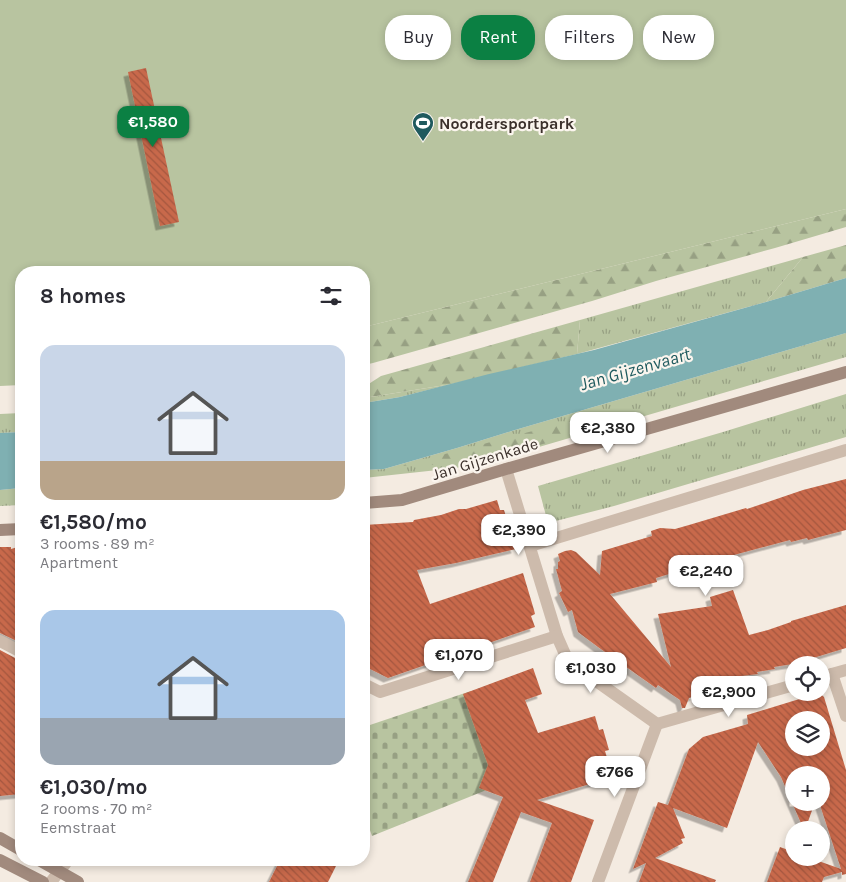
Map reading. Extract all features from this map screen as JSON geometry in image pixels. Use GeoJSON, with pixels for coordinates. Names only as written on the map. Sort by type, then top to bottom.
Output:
{"type":"FeatureCollection","features":[{"type":"Feature","properties":{"kind":"street","name":"Jan Gijzenkade"},"geometry":{"type":"LineString","coordinates":[[370,503],[402,500],[846,372]]}},
{"type":"Feature","properties":{"kind":"street"},"geometry":{"type":"LineString","coordinates":[[530,546],[846,450]]}},
{"type":"Feature","properties":{"kind":"street"},"geometry":{"type":"LineString","coordinates":[[506,469],[557,636],[568,661],[658,724]]}},
{"type":"Feature","properties":{"kind":"street"},"geometry":{"type":"LineString","coordinates":[[0,530],[15,529]]}},
{"type":"Feature","properties":{"kind":"street"},"geometry":{"type":"LineString","coordinates":[[370,687],[380,692],[557,636]]}},
{"type":"Feature","properties":{"kind":"street"},"geometry":{"type":"LineString","coordinates":[[0,641],[15,649]]}},
{"type":"Feature","properties":{"kind":"street"},"geometry":{"type":"LineString","coordinates":[[830,674],[846,670]]}},
{"type":"Feature","properties":{"kind":"street"},"geometry":{"type":"LineString","coordinates":[[830,681],[846,716]]}},
{"type":"Feature","properties":{"kind":"street"},"geometry":{"type":"LineString","coordinates":[[658,724],[785,688]]}},
{"type":"Feature","properties":{"kind":"street"},"geometry":{"type":"LineString","coordinates":[[598,882],[658,724]]}},
{"type":"Feature","properties":{"kind":"street"},"geometry":{"type":"LineString","coordinates":[[0,838],[15,847]]}},
{"type":"Feature","properties":{"kind":"street"},"geometry":{"type":"LineString","coordinates":[[0,860],[43,882]]}},
{"type":"Feature","properties":{"kind":"street"},"geometry":{"type":"LineString","coordinates":[[50,866],[78,882]]}},
{"type":"Feature","properties":{"kind":"street"},"geometry":{"type":"LineString","coordinates":[[51,882],[63,866]]}},
{"type":"Feature","properties":{"kind":"green space","name":"Noordersportpark"},"geometry":{"type":"Polygon","coordinates":[[[0,0],[846,0],[846,209],[370,326],[370,266],[15,266],[15,385],[0,386],[0,0]]]}},
{"type":"Feature","properties":{"kind":"green space"},"geometry":{"type":"Polygon","coordinates":[[[846,209],[846,227],[370,364],[370,326],[846,209]]]}},
{"type":"Feature","properties":{"kind":"green space"},"geometry":{"type":"Polygon","coordinates":[[[846,245],[846,278],[766,302],[803,257],[846,245]]]}},
{"type":"Feature","properties":{"kind":"green space"},"geometry":{"type":"Polygon","coordinates":[[[803,257],[766,302],[577,354],[580,320],[803,257]]]}},
{"type":"Feature","properties":{"kind":"green space"},"geometry":{"type":"Polygon","coordinates":[[[580,320],[577,354],[452,384],[370,397],[370,383],[381,376],[580,320]]]}},
{"type":"Feature","properties":{"kind":"green space"},"geometry":{"type":"Polygon","coordinates":[[[846,333],[846,357],[515,454],[456,468],[370,477],[370,470],[384,469],[846,333]]]}},
{"type":"Feature","properties":{"kind":"green space"},"geometry":{"type":"Polygon","coordinates":[[[452,384],[400,397],[370,402],[370,397],[452,384]]]}},
{"type":"Feature","properties":{"kind":"green space"},"geometry":{"type":"Polygon","coordinates":[[[846,394],[846,437],[614,506],[548,523],[538,486],[846,394]]]}},
{"type":"Feature","properties":{"kind":"green space"},"geometry":{"type":"Polygon","coordinates":[[[15,413],[15,432],[0,433],[0,414],[15,413]]]}},
{"type":"Feature","properties":{"kind":"green space"},"geometry":{"type":"Polygon","coordinates":[[[586,417],[599,428],[477,463],[399,466],[586,417]]]}},
{"type":"Feature","properties":{"kind":"green space"},"geometry":{"type":"Polygon","coordinates":[[[15,489],[15,505],[0,506],[0,490],[15,489]]]}},
{"type":"Feature","properties":{"kind":"green space"},"geometry":{"type":"Polygon","coordinates":[[[471,691],[497,768],[489,789],[372,836],[370,830],[370,725],[471,691]]]}},
{"type":"Feature","properties":{"kind":"water","name":"Jan Gijzenvaart"},"geometry":{"type":"Polygon","coordinates":[[[846,278],[846,333],[384,469],[370,470],[370,402],[400,397],[594,350],[846,278]]]}},
{"type":"Feature","properties":{"kind":"water"},"geometry":{"type":"Polygon","coordinates":[[[15,432],[15,489],[0,490],[0,433],[15,432]]]}},
{"type":"Feature","properties":{"kind":"building"},"geometry":{"type":"Polygon","coordinates":[[[146,68],[179,222],[160,226],[128,72],[146,68]]]}},
{"type":"Feature","properties":{"kind":"building"},"geometry":{"type":"Polygon","coordinates":[[[846,479],[846,530],[808,540],[807,538],[791,542],[790,540],[719,559],[656,578],[657,582],[610,594],[671,667],[658,614],[712,606],[710,597],[733,590],[749,635],[846,605],[846,648],[820,656],[785,656],[785,665],[757,672],[758,674],[741,676],[741,680],[693,693],[695,696],[689,698],[685,708],[682,708],[680,700],[658,685],[656,688],[578,632],[572,610],[568,612],[559,593],[562,591],[556,569],[558,569],[558,562],[560,561],[558,554],[571,550],[576,552],[600,575],[602,551],[652,536],[651,531],[660,528],[675,529],[747,509],[803,490],[846,479]]]}},
{"type":"Feature","properties":{"kind":"building"},"geometry":{"type":"Polygon","coordinates":[[[497,500],[500,510],[504,510],[516,549],[417,570],[430,604],[523,573],[535,614],[531,616],[535,627],[388,678],[370,669],[370,525],[413,522],[414,520],[497,500]]]}},
{"type":"Feature","properties":{"kind":"building"},"geometry":{"type":"Polygon","coordinates":[[[0,547],[11,547],[11,549],[15,548],[15,640],[0,633],[0,547]]]}},
{"type":"Feature","properties":{"kind":"building"},"geometry":{"type":"Polygon","coordinates":[[[0,650],[15,658],[15,795],[0,796],[0,650]]]}},
{"type":"Feature","properties":{"kind":"building"},"geometry":{"type":"Polygon","coordinates":[[[533,668],[542,694],[525,700],[538,733],[595,716],[599,730],[603,729],[609,750],[605,751],[613,777],[537,800],[594,820],[571,882],[530,882],[552,823],[521,812],[493,882],[468,882],[503,797],[479,788],[488,765],[463,694],[533,668]]]}},
{"type":"Feature","properties":{"kind":"building"},"geometry":{"type":"Polygon","coordinates":[[[793,701],[825,701],[828,711],[785,711],[785,756],[830,756],[830,717],[846,770],[846,874],[842,875],[842,872],[824,877],[822,882],[767,882],[780,847],[785,849],[785,866],[830,865],[841,869],[830,836],[830,821],[825,821],[822,811],[830,811],[830,766],[785,766],[785,786],[758,742],[727,828],[673,808],[685,838],[681,839],[683,843],[655,858],[716,880],[715,882],[639,882],[646,863],[633,869],[658,802],[668,805],[689,749],[703,737],[748,724],[747,715],[793,701]]]}},
{"type":"Feature","properties":{"kind":"building"},"geometry":{"type":"Polygon","coordinates":[[[796,811],[812,811],[808,821],[800,821],[796,811]]]}},
{"type":"Feature","properties":{"kind":"building"},"geometry":{"type":"Polygon","coordinates":[[[277,866],[336,866],[328,882],[269,882],[277,866]]]}},
{"type":"Feature","properties":{"kind":"place","name":"Noordersportpark"},"geometry":{"type":"Point","coordinates":[423,142]}}]}
